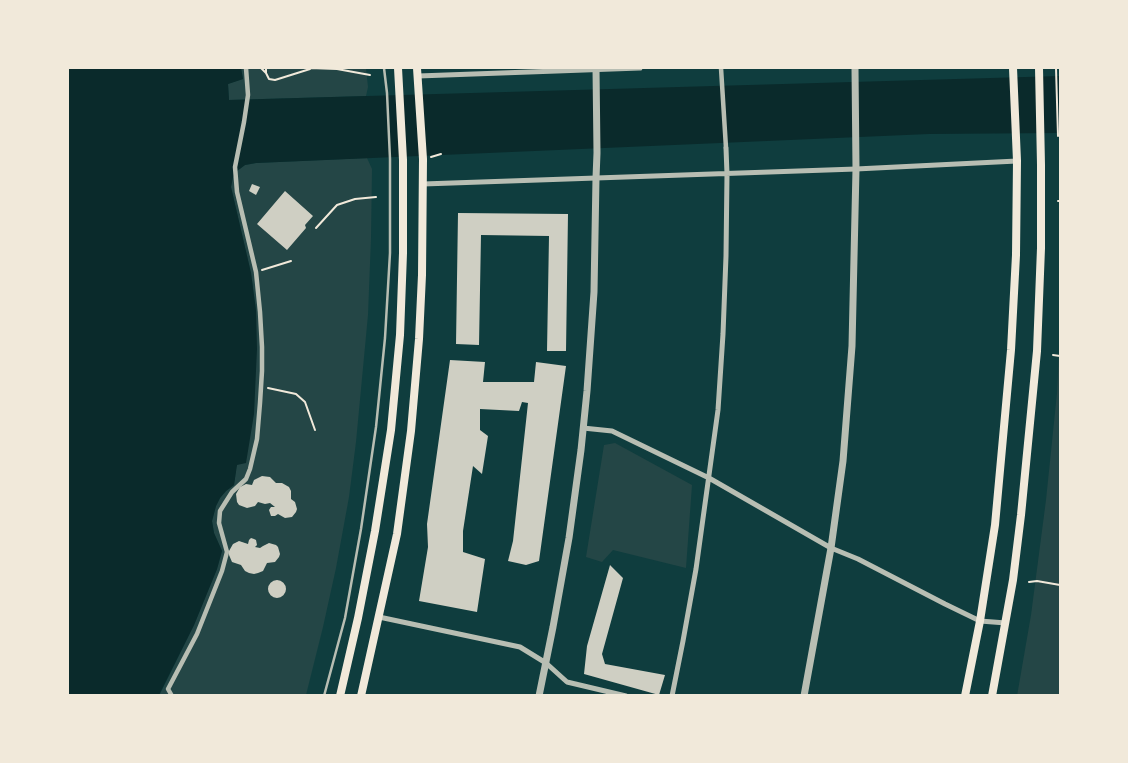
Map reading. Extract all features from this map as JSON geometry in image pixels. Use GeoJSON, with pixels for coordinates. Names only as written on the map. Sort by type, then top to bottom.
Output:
{"type":"FeatureCollection","features":[{"type":"Feature","properties":{"kind":"main road"},"geometry":{"type":"LineString","coordinates":[[340,696],[375,531],[391,430],[400,335],[403,253],[403,160],[398,68]]}},
{"type":"Feature","properties":{"kind":"main road"},"geometry":{"type":"LineString","coordinates":[[361,696],[397,534],[411,431],[422,274],[423,184],[417,68]]}},
{"type":"Feature","properties":{"kind":"main road"},"geometry":{"type":"LineString","coordinates":[[965,696],[980,620],[995,526],[1011,350],[1016,255],[1016,161],[1013,69]]}},
{"type":"Feature","properties":{"kind":"main road"},"geometry":{"type":"LineString","coordinates":[[992,696],[1013,580],[1037,352],[1042,248],[1039,69]]}},
{"type":"Feature","properties":{"kind":"street"},"geometry":{"type":"LineString","coordinates":[[172,696],[168,689],[196,634],[222,571],[227,552],[219,523],[220,510],[232,492],[246,478],[257,439],[262,347],[260,312],[256,272],[237,192],[235,167],[248,95],[246,68]]}},
{"type":"Feature","properties":{"kind":"street"},"geometry":{"type":"LineString","coordinates":[[418,76],[596,68],[640,68]]}},
{"type":"Feature","properties":{"kind":"street"},"geometry":{"type":"LineString","coordinates":[[539,696],[569,538],[587,391],[594,292],[598,153],[596,68]]}},
{"type":"Feature","properties":{"kind":"street"},"geometry":{"type":"LineString","coordinates":[[672,696],[694,578],[718,410],[726,256],[727,174],[721,68]]}},
{"type":"Feature","properties":{"kind":"street"},"geometry":{"type":"LineString","coordinates":[[804,696],[831,548],[843,461],[852,346],[856,169],[855,71]]}},
{"type":"Feature","properties":{"kind":"street"},"geometry":{"type":"LineString","coordinates":[[423,184],[856,169],[1016,161]]}},
{"type":"Feature","properties":{"kind":"street"},"geometry":{"type":"LineString","coordinates":[[583,428],[612,431],[709,478],[831,548],[858,559],[945,604],[980,620],[1006,623]]}},
{"type":"Feature","properties":{"kind":"street"},"geometry":{"type":"LineString","coordinates":[[379,617],[520,647],[546,663],[567,682],[626,696]]}},
{"type":"Feature","properties":{"kind":"lane"},"geometry":{"type":"LineString","coordinates":[[324,696],[346,609],[361,529],[376,427],[390,253],[390,159],[384,68]]}},
{"type":"Feature","properties":{"kind":"path"},"geometry":{"type":"LineString","coordinates":[[261,68],[269,79],[275,80],[311,68],[337,69],[370,75]]}},
{"type":"Feature","properties":{"kind":"path"},"geometry":{"type":"LineString","coordinates":[[266,68],[266,73]]}},
{"type":"Feature","properties":{"kind":"path"},"geometry":{"type":"LineString","coordinates":[[1056,68],[1058,136]]}},
{"type":"Feature","properties":{"kind":"path"},"geometry":{"type":"LineString","coordinates":[[316,228],[337,205],[355,198],[376,197]]}},
{"type":"Feature","properties":{"kind":"path"},"geometry":{"type":"LineString","coordinates":[[256,272],[290,261]]}},
{"type":"Feature","properties":{"kind":"path"},"geometry":{"type":"LineString","coordinates":[[1053,355],[1060,356]]}},
{"type":"Feature","properties":{"kind":"path"},"geometry":{"type":"LineString","coordinates":[[261,387],[296,394],[306,402],[314,430]]}},
{"type":"Feature","properties":{"kind":"path"},"geometry":{"type":"LineString","coordinates":[[1029,582],[1060,585]]}},
{"type":"Feature","properties":{"kind":"shaded area"},"geometry":{"type":"Polygon","coordinates":[[[68,68],[241,68],[243,79],[228,84],[229,100],[1060,76],[1060,133],[929,134],[245,165],[233,177],[231,187],[251,273],[256,311],[257,349],[254,414],[246,463],[237,465],[234,485],[220,498],[212,521],[214,533],[222,551],[217,569],[194,625],[159,695],[68,695],[68,68]]]}},
{"type":"Feature","properties":{"kind":"shaded area"},"geometry":{"type":"Polygon","coordinates":[[[241,68],[366,68],[368,87],[366,96],[229,100],[228,84],[243,79],[241,68]]]}},
{"type":"Feature","properties":{"kind":"shaded area"},"geometry":{"type":"Polygon","coordinates":[[[367,158],[372,169],[371,238],[368,315],[356,442],[349,497],[336,568],[306,695],[159,696],[194,625],[217,569],[222,551],[214,533],[212,521],[220,498],[234,485],[256,311],[251,273],[231,187],[233,177],[245,165],[256,163],[367,158]]]}},
{"type":"Feature","properties":{"kind":"shaded area"},"geometry":{"type":"Polygon","coordinates":[[[1060,334],[1060,695],[1017,696],[1031,615],[1046,500],[1057,393],[1060,334]]]}},
{"type":"Feature","properties":{"kind":"shaded area"},"geometry":{"type":"Polygon","coordinates":[[[615,443],[692,485],[686,568],[613,550],[602,562],[586,557],[604,445],[615,443]]]}},
{"type":"Feature","properties":{"kind":"building"},"geometry":{"type":"Polygon","coordinates":[[[252,184],[260,187],[256,195],[249,191],[252,184]]]}},
{"type":"Feature","properties":{"kind":"building"},"geometry":{"type":"Polygon","coordinates":[[[285,191],[313,216],[305,225],[306,228],[287,250],[257,224],[285,191]]]}},
{"type":"Feature","properties":{"kind":"building"},"geometry":{"type":"Polygon","coordinates":[[[458,213],[568,214],[566,351],[547,351],[549,236],[481,235],[479,345],[456,344],[458,213]]]}},
{"type":"Feature","properties":{"kind":"building"},"geometry":{"type":"Polygon","coordinates":[[[450,360],[485,362],[483,382],[534,382],[536,362],[566,366],[539,561],[526,565],[508,561],[513,541],[528,403],[522,402],[519,411],[480,409],[480,430],[488,436],[482,474],[473,466],[463,531],[463,552],[485,559],[477,612],[419,601],[428,547],[427,524],[450,360]]]}},
{"type":"Feature","properties":{"kind":"building"},"geometry":{"type":"Polygon","coordinates":[[[262,476],[270,477],[276,483],[282,483],[289,487],[291,499],[295,502],[297,509],[292,517],[285,518],[278,514],[271,516],[269,510],[271,507],[275,507],[270,503],[258,502],[255,506],[247,508],[239,505],[236,494],[240,487],[246,484],[252,485],[254,480],[262,476]]]}},
{"type":"Feature","properties":{"kind":"building"},"geometry":{"type":"Polygon","coordinates":[[[251,538],[256,540],[257,545],[255,547],[260,548],[269,543],[276,545],[280,554],[275,562],[267,563],[263,571],[254,574],[245,571],[241,565],[232,562],[229,555],[233,544],[239,541],[248,544],[251,538]]]}},
{"type":"Feature","properties":{"kind":"building"},"geometry":{"type":"Polygon","coordinates":[[[610,565],[623,578],[602,654],[605,664],[665,675],[659,695],[584,674],[587,646],[610,565]]]}},
{"type":"Feature","properties":{"kind":"building"},"geometry":{"type":"Polygon","coordinates":[[[277,580],[283,583],[286,589],[283,595],[277,598],[271,595],[268,589],[271,583],[277,580]]]}}]}
